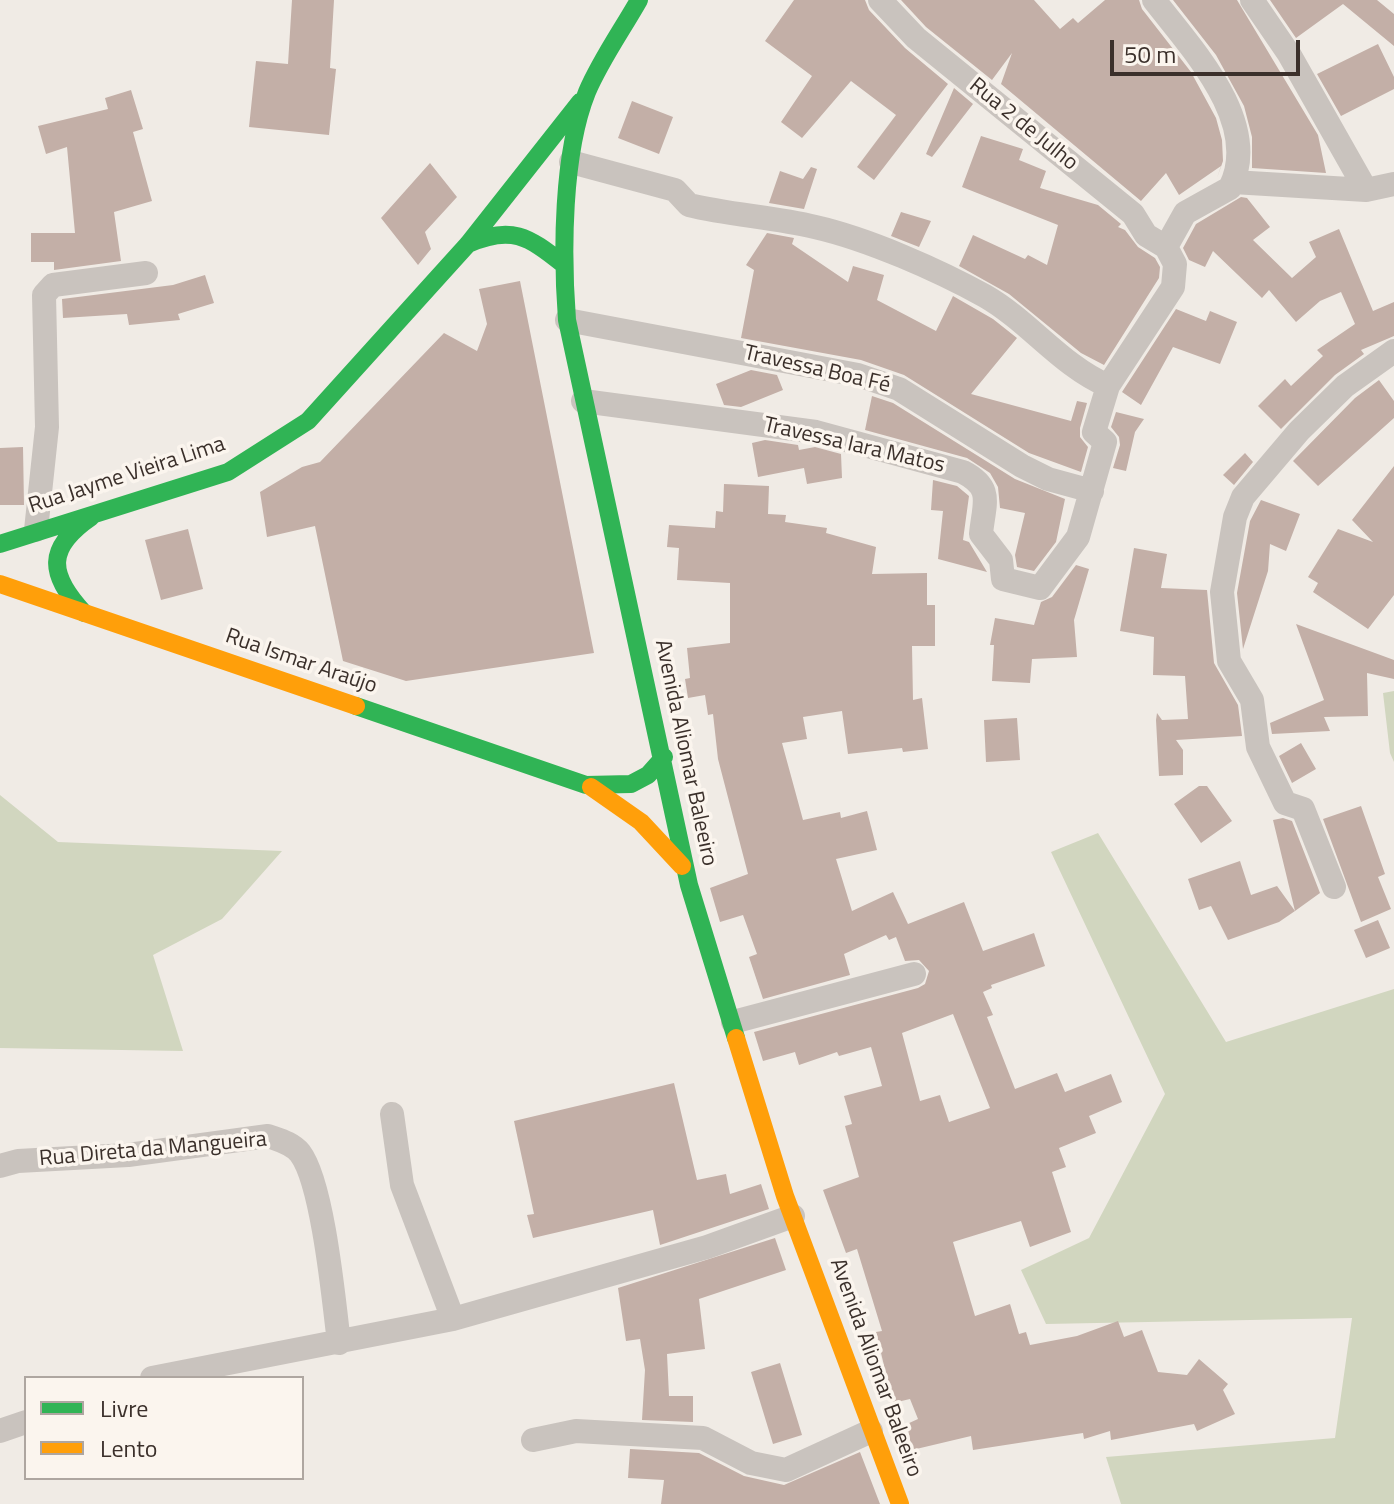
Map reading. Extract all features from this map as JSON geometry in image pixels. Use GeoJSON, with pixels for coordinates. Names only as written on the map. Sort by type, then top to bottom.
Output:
{"type":"FeatureCollection","features":[{"type":"Feature","properties":{"kind":"main road","name":"Avenida Aliomar Baleeiro"},"geometry":{"type":"LineString","coordinates":[[639,0],[587,93],[571,162],[563,264],[567,320],[664,757],[686,872],[793,1216],[900,1504]]}},
{"type":"Feature","properties":{"kind":"main road","name":"Rua Jayme Vieira Lima"},"geometry":{"type":"LineString","coordinates":[[0,544],[36,530],[228,472],[308,421],[468,244],[587,93]]}},
{"type":"Feature","properties":{"kind":"main road"},"geometry":{"type":"LineString","coordinates":[[468,244],[492,233],[517,233],[534,241],[563,264]]}},
{"type":"Feature","properties":{"kind":"main road"},"geometry":{"type":"LineString","coordinates":[[84,613],[63,590],[57,577],[58,551],[63,539],[76,525],[103,510]]}},
{"type":"Feature","properties":{"kind":"main road","name":"Rua Ismar Araújo"},"geometry":{"type":"LineString","coordinates":[[0,584],[586,785],[629,788],[653,772],[664,757]]}},
{"type":"Feature","properties":{"kind":"main road","name":"Rua Ismar Araújo"},"geometry":{"type":"LineString","coordinates":[[586,785],[647,826],[666,843],[686,872]]}},
{"type":"Feature","properties":{"kind":"street","name":"Rua 2 de Julho"},"geometry":{"type":"LineString","coordinates":[[880,0],[916,38],[1133,214],[1146,235],[1166,247]]}},
{"type":"Feature","properties":{"kind":"street"},"geometry":{"type":"LineString","coordinates":[[1092,491],[1105,442],[1094,432],[1108,386],[1173,287],[1175,264],[1166,247],[1185,213],[1224,194],[1233,182],[1239,146],[1238,131],[1231,113],[1198,56],[1154,0]]}},
{"type":"Feature","properties":{"kind":"street"},"geometry":{"type":"LineString","coordinates":[[1252,0],[1289,54],[1366,190]]}},
{"type":"Feature","properties":{"kind":"street"},"geometry":{"type":"LineString","coordinates":[[571,162],[675,190],[689,205],[813,226],[886,250],[983,295],[1006,309],[1076,369],[1108,386]]}},
{"type":"Feature","properties":{"kind":"street"},"geometry":{"type":"LineString","coordinates":[[1233,182],[1366,190],[1394,184]]}},
{"type":"Feature","properties":{"kind":"street"},"geometry":{"type":"LineString","coordinates":[[36,530],[47,427],[44,295],[53,285],[146,273]]}},
{"type":"Feature","properties":{"kind":"street","name":"Travessa Boa Fé"},"geometry":{"type":"LineString","coordinates":[[567,320],[858,375],[899,389],[1048,479],[1092,491]]}},
{"type":"Feature","properties":{"kind":"street"},"geometry":{"type":"LineString","coordinates":[[1334,887],[1303,809],[1285,803],[1258,747],[1252,700],[1229,661],[1222,592],[1232,530],[1243,497],[1299,431],[1345,386],[1394,351]]}},
{"type":"Feature","properties":{"kind":"street","name":"Travessa Iara Matos"},"geometry":{"type":"LineString","coordinates":[[583,401],[816,432],[963,472],[979,480],[984,489],[981,534],[1001,560],[1003,579],[1040,588],[1078,537],[1092,491]]}},
{"type":"Feature","properties":{"kind":"street"},"geometry":{"type":"LineString","coordinates":[[733,1022],[914,974]]}},
{"type":"Feature","properties":{"kind":"street"},"geometry":{"type":"LineString","coordinates":[[392,1114],[402,1185],[453,1319]]}},
{"type":"Feature","properties":{"kind":"street","name":"Rua Direta da Mangueira"},"geometry":{"type":"LineString","coordinates":[[0,1166],[18,1161],[128,1155],[268,1136],[286,1142],[299,1151],[308,1166],[329,1259],[339,1343]]}},
{"type":"Feature","properties":{"kind":"street"},"geometry":{"type":"LineString","coordinates":[[163,1376],[453,1319],[707,1247],[793,1216]]}},
{"type":"Feature","properties":{"kind":"street"},"geometry":{"type":"LineString","coordinates":[[0,1431],[24,1423]]}},
{"type":"Feature","properties":{"kind":"street"},"geometry":{"type":"LineString","coordinates":[[533,1440],[576,1431],[703,1438],[751,1463],[786,1470],[871,1431]]}},
{"type":"Feature","properties":{"kind":"green space"},"geometry":{"type":"Polygon","coordinates":[[[1394,691],[1394,762],[1390,753],[1383,693],[1394,691]]]}},
{"type":"Feature","properties":{"kind":"green space"},"geometry":{"type":"Polygon","coordinates":[[[0,795],[58,842],[282,851],[222,919],[153,955],[183,1051],[0,1048],[0,795]]]}},
{"type":"Feature","properties":{"kind":"green space"},"geometry":{"type":"Polygon","coordinates":[[[1098,833],[1226,1042],[1394,989],[1394,1504],[1121,1504],[1106,1457],[1335,1438],[1352,1318],[1046,1324],[1021,1270],[1089,1238],[1165,1094],[1051,852],[1098,833]]]}},
{"type":"Feature","properties":{"kind":"building"},"geometry":{"type":"Polygon","coordinates":[[[292,0],[334,0],[330,68],[336,69],[329,135],[249,127],[256,61],[288,64],[292,0]]]}},
{"type":"Feature","properties":{"kind":"building"},"geometry":{"type":"Polygon","coordinates":[[[794,0],[865,0],[869,10],[905,48],[948,84],[874,180],[857,167],[896,115],[851,81],[802,138],[781,122],[812,76],[765,41],[794,0]]]}},
{"type":"Feature","properties":{"kind":"building"},"geometry":{"type":"Polygon","coordinates":[[[901,0],[1034,0],[1060,29],[1073,18],[1078,23],[1105,0],[1139,0],[1142,9],[1191,72],[1216,118],[1223,161],[1217,178],[1221,166],[1179,195],[1166,173],[1141,201],[1001,84],[1012,53],[992,80],[926,27],[901,0]]]}},
{"type":"Feature","properties":{"kind":"building"},"geometry":{"type":"Polygon","coordinates":[[[1173,0],[1237,0],[1318,135],[1326,173],[1252,168],[1252,137],[1244,106],[1216,55],[1173,0]]]}},
{"type":"Feature","properties":{"kind":"building"},"geometry":{"type":"Polygon","coordinates":[[[1270,0],[1377,0],[1394,14],[1394,46],[1343,4],[1296,38],[1270,0]]]}},
{"type":"Feature","properties":{"kind":"building"},"geometry":{"type":"Polygon","coordinates":[[[1378,44],[1394,77],[1394,89],[1341,116],[1317,74],[1378,44]]]}},
{"type":"Feature","properties":{"kind":"building"},"geometry":{"type":"Polygon","coordinates":[[[954,88],[973,104],[932,157],[926,154],[954,88]]]}},
{"type":"Feature","properties":{"kind":"building"},"geometry":{"type":"Polygon","coordinates":[[[131,90],[143,129],[133,132],[152,201],[114,212],[121,261],[54,270],[54,262],[31,262],[31,233],[75,233],[67,147],[46,154],[38,126],[108,109],[105,98],[131,90]]]}},
{"type":"Feature","properties":{"kind":"building"},"geometry":{"type":"Polygon","coordinates":[[[632,101],[673,117],[659,154],[618,138],[632,101]]]}},
{"type":"Feature","properties":{"kind":"building"},"geometry":{"type":"Polygon","coordinates":[[[981,136],[1023,149],[1019,160],[1046,171],[1040,188],[1098,205],[1121,224],[1118,227],[1125,230],[1138,247],[1155,258],[1160,267],[1159,278],[1104,365],[1081,353],[1009,294],[959,266],[973,235],[1025,259],[1028,255],[1047,265],[1058,225],[962,187],[981,136]]]}},
{"type":"Feature","properties":{"kind":"building"},"geometry":{"type":"Polygon","coordinates":[[[430,163],[457,197],[425,232],[431,249],[418,265],[381,218],[430,163]]]}},
{"type":"Feature","properties":{"kind":"building"},"geometry":{"type":"Polygon","coordinates":[[[811,167],[817,169],[804,209],[769,203],[780,171],[803,179],[811,167]]]}},
{"type":"Feature","properties":{"kind":"building"},"geometry":{"type":"Polygon","coordinates":[[[1241,197],[1247,198],[1270,227],[1253,240],[1292,278],[1316,257],[1309,242],[1339,229],[1373,311],[1394,302],[1394,336],[1361,350],[1364,354],[1335,375],[1281,429],[1258,406],[1285,379],[1291,386],[1323,356],[1317,350],[1355,324],[1341,292],[1320,301],[1296,322],[1269,290],[1262,298],[1213,251],[1205,267],[1189,260],[1183,248],[1196,224],[1241,197]]]}},
{"type":"Feature","properties":{"kind":"building"},"geometry":{"type":"Polygon","coordinates":[[[901,212],[931,221],[919,247],[891,236],[901,212]]]}},
{"type":"Feature","properties":{"kind":"building"},"geometry":{"type":"Polygon","coordinates":[[[767,233],[794,238],[792,244],[848,282],[853,266],[884,275],[877,300],[936,331],[953,296],[993,319],[1017,338],[971,394],[1071,421],[1077,401],[1087,403],[1080,437],[1088,447],[1081,472],[1029,453],[904,375],[861,360],[741,338],[754,270],[746,265],[767,233]]]}},
{"type":"Feature","properties":{"kind":"building"},"geometry":{"type":"Polygon","coordinates":[[[205,275],[214,303],[178,314],[180,320],[129,325],[127,314],[63,318],[62,299],[173,285],[205,275]]]}},
{"type":"Feature","properties":{"kind":"building"},"geometry":{"type":"Polygon","coordinates":[[[520,281],[594,653],[406,681],[343,661],[315,526],[267,537],[260,492],[302,467],[320,462],[444,333],[477,351],[487,324],[479,289],[520,281]]]}},
{"type":"Feature","properties":{"kind":"building"},"geometry":{"type":"Polygon","coordinates":[[[1176,309],[1206,321],[1210,311],[1237,322],[1220,364],[1173,347],[1141,405],[1122,392],[1176,309]]]}},
{"type":"Feature","properties":{"kind":"building"},"geometry":{"type":"Polygon","coordinates":[[[751,370],[777,375],[783,390],[741,407],[724,405],[716,384],[751,370]]]}},
{"type":"Feature","properties":{"kind":"building"},"geometry":{"type":"Polygon","coordinates":[[[1379,380],[1394,401],[1394,418],[1318,486],[1293,461],[1355,398],[1379,380]]]}},
{"type":"Feature","properties":{"kind":"building"},"geometry":{"type":"Polygon","coordinates":[[[872,396],[893,403],[1015,479],[1065,499],[1056,542],[1034,571],[1017,567],[1015,555],[1025,513],[1000,508],[998,487],[990,473],[967,458],[865,430],[872,396]]]}},
{"type":"Feature","properties":{"kind":"building"},"geometry":{"type":"Polygon","coordinates":[[[1116,412],[1144,419],[1135,432],[1126,471],[1113,468],[1120,445],[1119,437],[1111,427],[1116,412]]]}},
{"type":"Feature","properties":{"kind":"building"},"geometry":{"type":"Polygon","coordinates":[[[765,440],[798,445],[799,450],[815,447],[841,454],[842,478],[807,484],[804,468],[758,477],[752,443],[765,440]]]}},
{"type":"Feature","properties":{"kind":"building"},"geometry":{"type":"Polygon","coordinates":[[[23,447],[24,505],[0,505],[0,448],[23,447]]]}},
{"type":"Feature","properties":{"kind":"building"},"geometry":{"type":"Polygon","coordinates":[[[1245,453],[1253,462],[1234,485],[1223,475],[1245,453]]]}},
{"type":"Feature","properties":{"kind":"building"},"geometry":{"type":"Polygon","coordinates":[[[1394,466],[1394,595],[1368,629],[1313,592],[1318,583],[1308,577],[1338,529],[1373,542],[1352,520],[1394,466]]]}},
{"type":"Feature","properties":{"kind":"building"},"geometry":{"type":"Polygon","coordinates":[[[933,480],[957,486],[969,496],[963,540],[969,542],[987,572],[938,559],[943,511],[931,510],[933,480]]]}},
{"type":"Feature","properties":{"kind":"building"},"geometry":{"type":"Polygon","coordinates":[[[724,484],[769,486],[768,514],[786,515],[785,522],[827,528],[826,533],[876,547],[872,574],[927,573],[927,605],[935,605],[935,646],[912,646],[913,700],[922,698],[928,749],[903,752],[902,748],[848,754],[842,711],[803,717],[807,739],[782,743],[803,820],[840,812],[841,818],[867,811],[877,850],[836,859],[852,911],[893,892],[908,924],[964,902],[983,951],[1034,933],[1045,966],[991,985],[992,988],[983,992],[993,1015],[987,1017],[1015,1089],[1057,1073],[1065,1092],[1111,1074],[1122,1102],[1089,1116],[1096,1133],[1059,1148],[1066,1167],[1052,1172],[1071,1232],[1030,1247],[1021,1221],[953,1242],[975,1316],[1010,1304],[1019,1334],[1026,1332],[1030,1345],[1077,1336],[1118,1321],[1124,1337],[1142,1330],[1158,1372],[1187,1375],[1199,1359],[1228,1384],[1223,1390],[1235,1414],[1197,1431],[1194,1424],[1111,1440],[1110,1431],[1084,1439],[1083,1433],[973,1450],[971,1436],[912,1450],[907,1424],[918,1419],[910,1399],[893,1403],[876,1332],[882,1331],[857,1249],[846,1253],[823,1190],[859,1177],[845,1126],[852,1124],[844,1096],[882,1086],[871,1047],[839,1056],[837,1052],[799,1065],[795,1052],[763,1061],[754,1032],[918,988],[925,984],[929,971],[919,960],[905,961],[896,937],[889,940],[886,935],[844,954],[850,975],[763,999],[749,957],[757,954],[743,915],[720,922],[710,888],[748,874],[718,759],[713,714],[708,715],[705,695],[688,698],[685,679],[690,678],[687,648],[730,643],[730,583],[677,580],[679,548],[667,547],[669,525],[715,528],[716,511],[723,512],[724,484]],[[953,1014],[902,1033],[920,1101],[940,1095],[949,1122],[990,1108],[953,1014]]]}},
{"type":"Feature","properties":{"kind":"building"},"geometry":{"type":"Polygon","coordinates":[[[1261,500],[1300,514],[1286,551],[1270,544],[1268,571],[1243,649],[1237,593],[1250,521],[1261,500]]]}},
{"type":"Feature","properties":{"kind":"building"},"geometry":{"type":"Polygon","coordinates":[[[188,529],[203,589],[161,600],[145,540],[188,529]]]}},
{"type":"Feature","properties":{"kind":"building"},"geometry":{"type":"Polygon","coordinates":[[[1134,548],[1167,554],[1161,588],[1207,590],[1214,663],[1238,705],[1242,736],[1176,740],[1183,750],[1183,775],[1159,776],[1156,720],[1157,713],[1162,720],[1188,719],[1185,676],[1153,675],[1154,637],[1120,631],[1134,548]]]}},
{"type":"Feature","properties":{"kind":"building"},"geometry":{"type":"Polygon","coordinates":[[[1076,565],[1089,569],[1074,620],[1077,657],[1032,659],[1030,683],[992,681],[994,645],[990,645],[995,618],[1034,625],[1041,602],[1052,597],[1076,565]]]}},
{"type":"Feature","properties":{"kind":"building"},"geometry":{"type":"Polygon","coordinates":[[[1296,624],[1394,660],[1394,679],[1367,673],[1368,716],[1324,717],[1330,731],[1272,734],[1270,723],[1324,700],[1296,624]]]}},
{"type":"Feature","properties":{"kind":"building"},"geometry":{"type":"Polygon","coordinates":[[[1017,718],[1020,760],[986,762],[984,720],[1017,718]]]}},
{"type":"Feature","properties":{"kind":"building"},"geometry":{"type":"Polygon","coordinates":[[[1301,743],[1316,769],[1292,783],[1279,756],[1301,743]]]}},
{"type":"Feature","properties":{"kind":"building"},"geometry":{"type":"Polygon","coordinates":[[[1199,786],[1207,786],[1232,821],[1201,843],[1174,804],[1199,786]]]}},
{"type":"Feature","properties":{"kind":"building"},"geometry":{"type":"Polygon","coordinates":[[[1361,806],[1385,874],[1378,877],[1391,909],[1361,922],[1323,819],[1361,806]]]}},
{"type":"Feature","properties":{"kind":"building"},"geometry":{"type":"Polygon","coordinates":[[[1283,818],[1292,821],[1320,893],[1295,911],[1273,820],[1283,818]]]}},
{"type":"Feature","properties":{"kind":"building"},"geometry":{"type":"Polygon","coordinates":[[[1240,861],[1251,895],[1277,886],[1295,911],[1279,922],[1228,940],[1211,906],[1199,910],[1188,879],[1240,861]]]}},
{"type":"Feature","properties":{"kind":"building"},"geometry":{"type":"Polygon","coordinates":[[[1378,920],[1390,948],[1366,958],[1354,930],[1378,920]]]}},
{"type":"Feature","properties":{"kind":"building"},"geometry":{"type":"Polygon","coordinates":[[[674,1083],[697,1180],[726,1174],[730,1194],[761,1184],[769,1209],[660,1245],[653,1210],[533,1238],[527,1215],[534,1214],[514,1121],[674,1083]]]}},
{"type":"Feature","properties":{"kind":"building"},"geometry":{"type":"Polygon","coordinates":[[[775,1238],[786,1270],[699,1299],[705,1349],[667,1354],[669,1396],[693,1396],[693,1422],[642,1420],[645,1370],[640,1339],[626,1341],[618,1288],[775,1238]]]}},
{"type":"Feature","properties":{"kind":"building"},"geometry":{"type":"Polygon","coordinates":[[[780,1363],[802,1435],[773,1444],[751,1372],[780,1363]]]}},
{"type":"Feature","properties":{"kind":"building"},"geometry":{"type":"Polygon","coordinates":[[[630,1449],[699,1453],[744,1476],[784,1485],[860,1452],[880,1504],[661,1504],[664,1480],[628,1478],[630,1449]]]}},
{"type":"Feature","properties":{"kind":"traffic: fast"},"geometry":{"type":"LineString","coordinates":[[639,0],[598,69],[579,117],[568,174],[566,204],[564,265],[567,320],[689,885],[736,1038]]}},
{"type":"Feature","properties":{"kind":"traffic: fast"},"geometry":{"type":"LineString","coordinates":[[0,544],[228,472],[308,421],[468,244],[580,102]]}},
{"type":"Feature","properties":{"kind":"traffic: fast"},"geometry":{"type":"LineString","coordinates":[[468,244],[496,235],[518,236],[539,246],[563,264]]}},
{"type":"Feature","properties":{"kind":"traffic: fast"},"geometry":{"type":"LineString","coordinates":[[84,613],[64,586],[57,562],[66,540],[91,517]]}},
{"type":"Feature","properties":{"kind":"traffic: fast"},"geometry":{"type":"LineString","coordinates":[[356,706],[586,785],[631,784],[648,775],[664,757]]}},
{"type":"Feature","properties":{"kind":"traffic: slow"},"geometry":{"type":"LineString","coordinates":[[0,584],[356,706]]}},
{"type":"Feature","properties":{"kind":"traffic: slow"},"geometry":{"type":"LineString","coordinates":[[591,787],[641,822],[682,866]]}},
{"type":"Feature","properties":{"kind":"traffic: slow"},"geometry":{"type":"LineString","coordinates":[[736,1038],[785,1196],[900,1504]]}}]}
